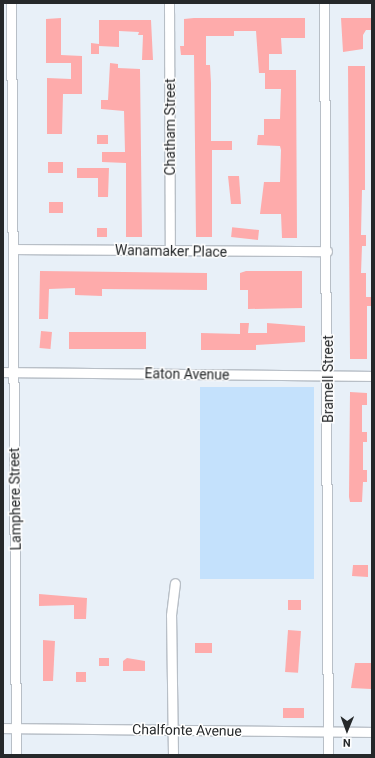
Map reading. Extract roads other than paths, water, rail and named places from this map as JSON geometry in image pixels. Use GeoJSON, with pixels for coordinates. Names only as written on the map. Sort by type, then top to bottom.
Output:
{"type":"FeatureCollection","features":[{"type":"Feature","properties":{"kind":"street","name":"Lamphere Street"},"geometry":{"type":"LineString","coordinates":[[11,3],[14,249],[16,755]]}},
{"type":"Feature","properties":{"kind":"street","name":"Chatham Street"},"geometry":{"type":"LineString","coordinates":[[169,3],[170,251]]}},
{"type":"Feature","properties":{"kind":"street","name":"Bramell Street"},"geometry":{"type":"LineString","coordinates":[[324,3],[328,375],[328,755]]}},
{"type":"Feature","properties":{"kind":"street","name":"Wanamaker Place"},"geometry":{"type":"LineString","coordinates":[[14,249],[327,251]]}},
{"type":"Feature","properties":{"kind":"street","name":"Eaton Avenue"},"geometry":{"type":"LineString","coordinates":[[3,372],[372,376]]}},
{"type":"Feature","properties":{"kind":"street"},"geometry":{"type":"LineString","coordinates":[[173,755],[171,615],[175,583]]}},
{"type":"Feature","properties":{"kind":"street","name":"Chalfonte Avenue"},"geometry":{"type":"LineString","coordinates":[[3,728],[372,732]]}}]}
